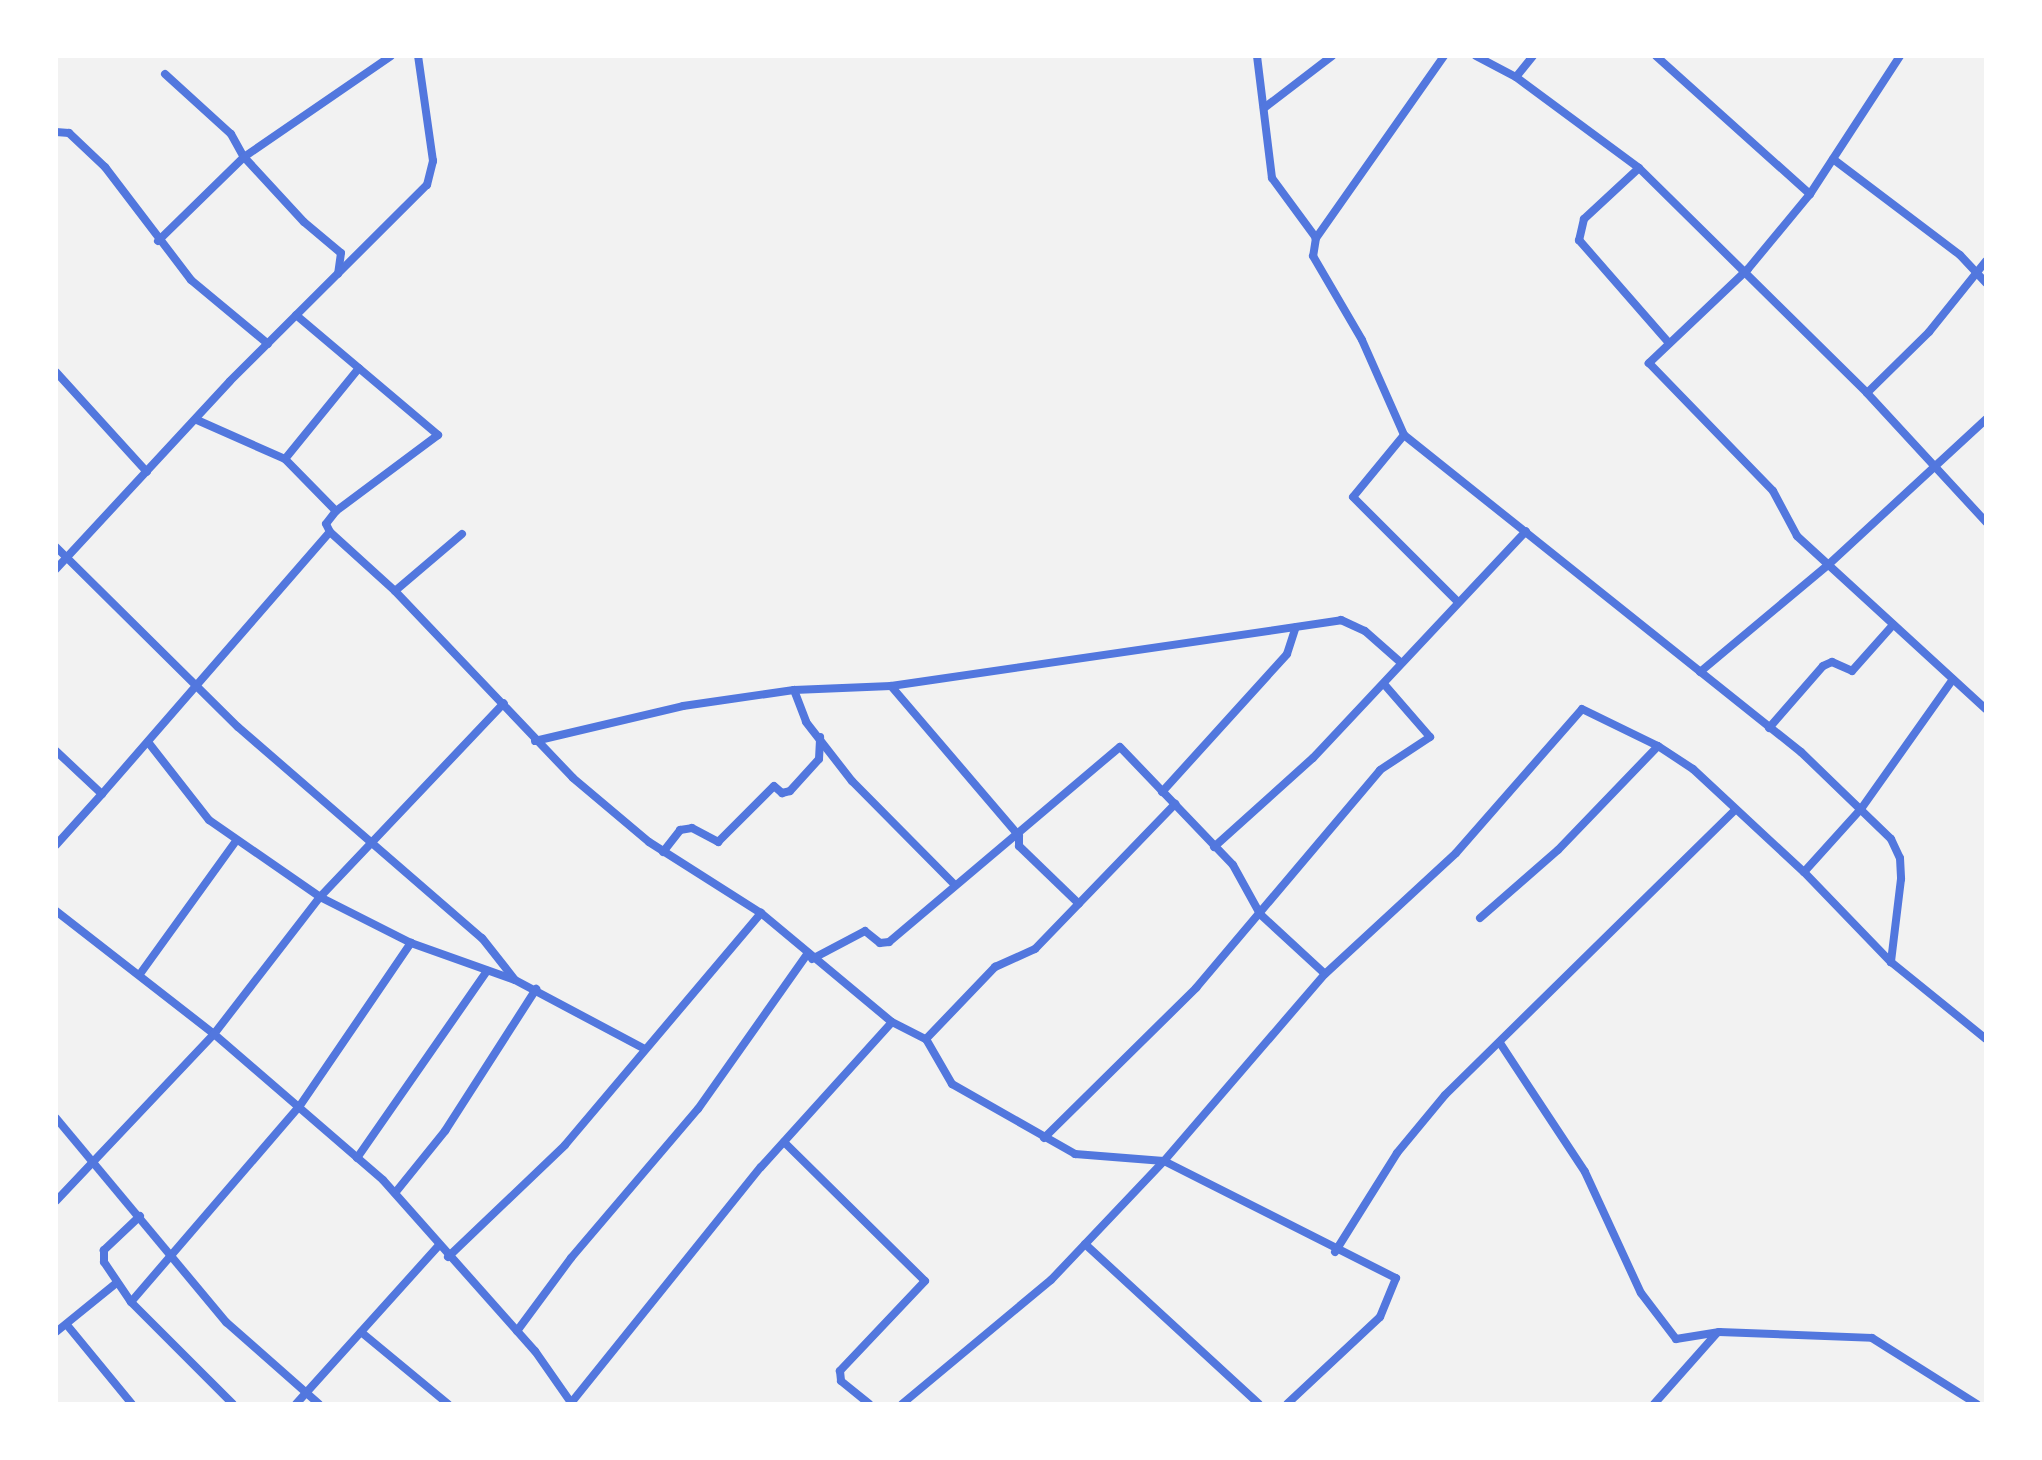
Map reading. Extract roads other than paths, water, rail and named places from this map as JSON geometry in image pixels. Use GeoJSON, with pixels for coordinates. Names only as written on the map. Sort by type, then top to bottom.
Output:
{"type":"FeatureCollection","features":[{"type":"Feature","properties":{"kind":"street"},"geometry":{"type":"LineString","coordinates":[[158,241],[244,157],[391,56]]}},
{"type":"Feature","properties":{"kind":"street"},"geometry":{"type":"LineString","coordinates":[[56,569],[296,315],[396,220],[433,173],[418,56]]}},
{"type":"Feature","properties":{"kind":"street"},"geometry":{"type":"LineString","coordinates":[[1257,56],[1272,178],[1316,238]]}},
{"type":"Feature","properties":{"kind":"street"},"geometry":{"type":"LineString","coordinates":[[1264,108],[1332,56]]}},
{"type":"Feature","properties":{"kind":"street"},"geometry":{"type":"LineString","coordinates":[[1444,56],[1316,238],[1313,256],[1362,340],[1404,435],[1769,728],[1891,839],[1900,858],[1891,962]]}},
{"type":"Feature","properties":{"kind":"street"},"geometry":{"type":"LineString","coordinates":[[1476,56],[1516,77],[1639,168],[1867,393],[1986,522]]}},
{"type":"Feature","properties":{"kind":"street"},"geometry":{"type":"LineString","coordinates":[[1516,77],[1533,56]]}},
{"type":"Feature","properties":{"kind":"street"},"geometry":{"type":"LineString","coordinates":[[1656,56],[1810,194]]}},
{"type":"Feature","properties":{"kind":"street"},"geometry":{"type":"LineString","coordinates":[[1900,56],[1810,194],[1742,272],[1649,363],[1652,371],[1773,491],[1797,536],[1986,709]]}},
{"type":"Feature","properties":{"kind":"street"},"geometry":{"type":"LineString","coordinates":[[165,74],[231,134],[244,157],[341,253],[338,274]]}},
{"type":"Feature","properties":{"kind":"street"},"geometry":{"type":"LineString","coordinates":[[56,132],[69,133],[105,167],[158,241],[191,280],[268,344]]}},
{"type":"Feature","properties":{"kind":"street"},"geometry":{"type":"LineString","coordinates":[[1833,159],[1986,283]]}},
{"type":"Feature","properties":{"kind":"street"},"geometry":{"type":"LineString","coordinates":[[1639,168],[1584,219],[1579,240],[1668,342]]}},
{"type":"Feature","properties":{"kind":"street"},"geometry":{"type":"LineString","coordinates":[[1867,393],[1929,332],[1986,261]]}},
{"type":"Feature","properties":{"kind":"street"},"geometry":{"type":"LineString","coordinates":[[296,315],[438,435],[336,511],[326,524],[330,532],[395,591],[504,703],[535,741],[663,852],[761,913],[892,1022],[926,1039],[952,1084],[1075,1154],[1164,1161],[1335,1252],[1396,1278],[1380,1317],[1287,1404]]}},
{"type":"Feature","properties":{"kind":"street"},"geometry":{"type":"LineString","coordinates":[[285,459],[359,368]]}},
{"type":"Feature","properties":{"kind":"street"},"geometry":{"type":"LineString","coordinates":[[56,372],[147,472]]}},
{"type":"Feature","properties":{"kind":"street"},"geometry":{"type":"LineString","coordinates":[[1700,672],[1828,565],[1986,419]]}},
{"type":"Feature","properties":{"kind":"street"},"geometry":{"type":"LineString","coordinates":[[197,420],[285,459],[336,511]]}},
{"type":"Feature","properties":{"kind":"street"},"geometry":{"type":"LineString","coordinates":[[1404,435],[1354,491],[1354,501],[1458,602]]}},
{"type":"Feature","properties":{"kind":"street"},"geometry":{"type":"LineString","coordinates":[[1214,847],[1313,758],[1384,684],[1399,661],[1526,531]]}},
{"type":"Feature","properties":{"kind":"street"},"geometry":{"type":"LineString","coordinates":[[56,845],[330,532]]}},
{"type":"Feature","properties":{"kind":"street"},"geometry":{"type":"LineString","coordinates":[[395,591],[462,534]]}},
{"type":"Feature","properties":{"kind":"street"},"geometry":{"type":"LineString","coordinates":[[56,547],[197,687],[482,938],[515,980]]}},
{"type":"Feature","properties":{"kind":"street"},"geometry":{"type":"LineString","coordinates":[[535,741],[683,706],[794,690],[891,686],[1341,620],[1365,631],[1399,661]]}},
{"type":"Feature","properties":{"kind":"street"},"geometry":{"type":"LineString","coordinates":[[1769,728],[1823,666],[1832,662],[1852,671],[1893,625]]}},
{"type":"Feature","properties":{"kind":"street"},"geometry":{"type":"LineString","coordinates":[[1162,792],[1287,654],[1296,627]]}},
{"type":"Feature","properties":{"kind":"street"},"geometry":{"type":"LineString","coordinates":[[1804,872],[1861,809],[1953,679]]}},
{"type":"Feature","properties":{"kind":"street"},"geometry":{"type":"LineString","coordinates":[[1044,1138],[1196,988],[1380,770],[1430,737],[1384,684]]}},
{"type":"Feature","properties":{"kind":"street"},"geometry":{"type":"LineString","coordinates":[[891,686],[1019,836],[1019,846],[1079,904]]}},
{"type":"Feature","properties":{"kind":"street"},"geometry":{"type":"LineString","coordinates":[[794,690],[806,722],[852,781],[955,885]]}},
{"type":"Feature","properties":{"kind":"street"},"geometry":{"type":"LineString","coordinates":[[56,1201],[214,1034],[320,897],[504,703]]}},
{"type":"Feature","properties":{"kind":"street"},"geometry":{"type":"LineString","coordinates":[[902,1404],[1009,1317],[1085,1244],[1164,1161],[1325,974],[1456,853],[1582,709],[1604,724],[1658,746],[1720,791],[1735,810],[1804,872],[1891,962],[1986,1039]]}},
{"type":"Feature","properties":{"kind":"street"},"geometry":{"type":"LineString","coordinates":[[663,852],[680,830],[692,828],[718,842],[774,786],[782,793],[790,791],[819,759],[820,737]]}},
{"type":"Feature","properties":{"kind":"street"},"geometry":{"type":"LineString","coordinates":[[148,742],[189,799],[236,841],[320,897],[411,943],[536,989],[645,1049]]}},
{"type":"Feature","properties":{"kind":"street"},"geometry":{"type":"LineString","coordinates":[[1480,918],[1558,850],[1658,746]]}},
{"type":"Feature","properties":{"kind":"street"},"geometry":{"type":"LineString","coordinates":[[517,1331],[571,1258],[698,1109],[810,956],[859,932],[880,943],[889,942],[955,885],[1019,836],[1120,747],[1233,865],[1260,914],[1325,974]]}},
{"type":"Feature","properties":{"kind":"street"},"geometry":{"type":"LineString","coordinates":[[56,751],[102,794]]}},
{"type":"Feature","properties":{"kind":"street"},"geometry":{"type":"LineString","coordinates":[[926,1039],[995,967],[1035,949],[1175,804]]}},
{"type":"Feature","properties":{"kind":"street"},"geometry":{"type":"LineString","coordinates":[[1335,1252],[1397,1153],[1445,1095],[1735,810]]}},
{"type":"Feature","properties":{"kind":"street"},"geometry":{"type":"LineString","coordinates":[[140,974],[236,841]]}},
{"type":"Feature","properties":{"kind":"street"},"geometry":{"type":"LineString","coordinates":[[56,911],[214,1034],[395,1193],[448,1257],[517,1331],[572,1404],[690,1251],[892,1022]]}},
{"type":"Feature","properties":{"kind":"street"},"geometry":{"type":"LineString","coordinates":[[448,1257],[565,1145],[761,913]]}},
{"type":"Feature","properties":{"kind":"street"},"geometry":{"type":"LineString","coordinates":[[131,1302],[175,1255],[299,1107],[411,943]]}},
{"type":"Feature","properties":{"kind":"street"},"geometry":{"type":"LineString","coordinates":[[357,1158],[487,971]]}},
{"type":"Feature","properties":{"kind":"street"},"geometry":{"type":"LineString","coordinates":[[395,1193],[445,1131],[536,989]]}},
{"type":"Feature","properties":{"kind":"street"},"geometry":{"type":"LineString","coordinates":[[1500,1043],[1585,1172],[1660,1324],[1676,1339],[1719,1332],[1872,1338],[1977,1404]]}},
{"type":"Feature","properties":{"kind":"street"},"geometry":{"type":"LineString","coordinates":[[56,1118],[175,1255],[226,1322],[319,1404]]}},
{"type":"Feature","properties":{"kind":"street"},"geometry":{"type":"LineString","coordinates":[[784,1142],[925,1281],[840,1371],[841,1381],[869,1404]]}},
{"type":"Feature","properties":{"kind":"street"},"geometry":{"type":"LineString","coordinates":[[140,1216],[104,1250],[104,1262],[115,1284],[131,1302],[233,1404]]}},
{"type":"Feature","properties":{"kind":"street"},"geometry":{"type":"LineString","coordinates":[[1085,1244],[1259,1404]]}},
{"type":"Feature","properties":{"kind":"street"},"geometry":{"type":"LineString","coordinates":[[296,1404],[439,1245]]}},
{"type":"Feature","properties":{"kind":"street"},"geometry":{"type":"LineString","coordinates":[[56,1332],[115,1284]]}},
{"type":"Feature","properties":{"kind":"street"},"geometry":{"type":"LineString","coordinates":[[67,1325],[132,1404]]}},
{"type":"Feature","properties":{"kind":"street"},"geometry":{"type":"LineString","coordinates":[[361,1332],[448,1404]]}},
{"type":"Feature","properties":{"kind":"street"},"geometry":{"type":"LineString","coordinates":[[1654,1404],[1719,1332]]}}]}
